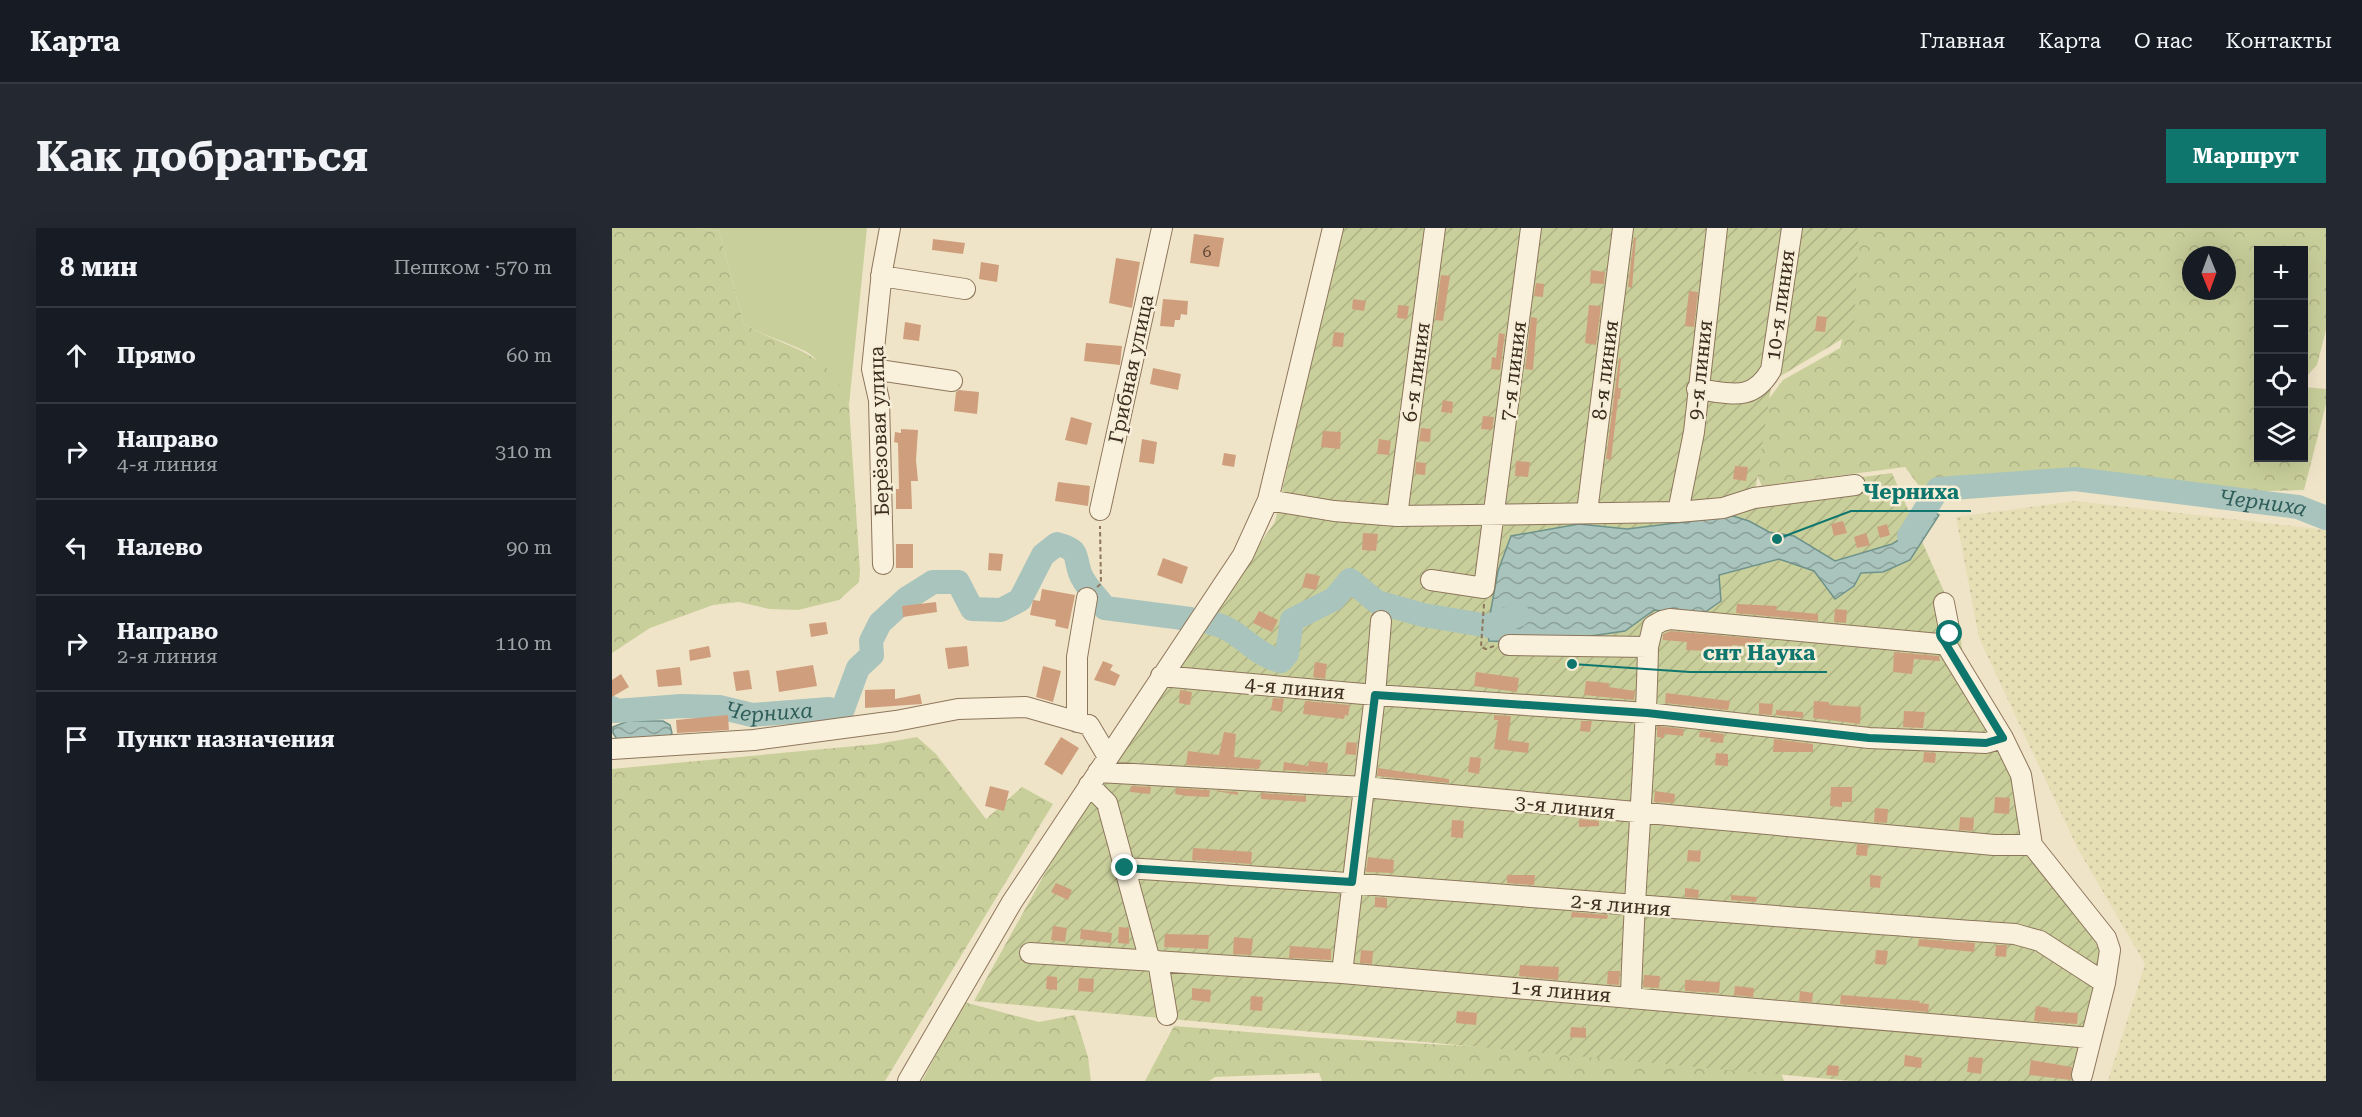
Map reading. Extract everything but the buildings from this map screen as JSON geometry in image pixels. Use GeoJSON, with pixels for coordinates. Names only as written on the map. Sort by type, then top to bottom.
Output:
{"type":"FeatureCollection","features":[{"type":"Feature","properties":{"kind":"street","name":"Берёзовая улица"},"geometry":{"type":"LineString","coordinates":[[883,564],[879,400],[872,369],[881,276],[890,228]]}},
{"type":"Feature","properties":{"kind":"street","name":"Грибная улица"},"geometry":{"type":"LineString","coordinates":[[1100,510],[1162,228]]}},
{"type":"Feature","properties":{"kind":"street"},"geometry":{"type":"LineString","coordinates":[[908,1081],[1012,902],[1244,555],[1268,500],[1333,228]]}},
{"type":"Feature","properties":{"kind":"street","name":"6-я линия"},"geometry":{"type":"LineString","coordinates":[[1397,516],[1435,228]]}},
{"type":"Feature","properties":{"kind":"street","name":"7-я линия"},"geometry":{"type":"LineString","coordinates":[[1431,580],[1484,588],[1531,228]]}},
{"type":"Feature","properties":{"kind":"street","name":"8-я линия"},"geometry":{"type":"LineString","coordinates":[[1587,512],[1623,228]]}},
{"type":"Feature","properties":{"kind":"street","name":"9-я линия"},"geometry":{"type":"LineString","coordinates":[[1678,512],[1694,432],[1697,389],[1717,228]]}},
{"type":"Feature","properties":{"kind":"street","name":"10-я линия"},"geometry":{"type":"LineString","coordinates":[[1697,389],[1739,394],[1752,392],[1764,383],[1771,370],[1792,228]]}},
{"type":"Feature","properties":{"kind":"street"},"geometry":{"type":"LineString","coordinates":[[881,276],[965,289]]}},
{"type":"Feature","properties":{"kind":"street"},"geometry":{"type":"LineString","coordinates":[[872,369],[952,381]]}},
{"type":"Feature","properties":{"kind":"street"},"geometry":{"type":"LineString","coordinates":[[1268,500],[1334,512],[1397,516],[1678,512],[1723,508],[1754,498],[1855,485]]}},
{"type":"Feature","properties":{"kind":"street"},"geometry":{"type":"LineString","coordinates":[[1077,722],[1077,657],[1087,598]]}},
{"type":"Feature","properties":{"kind":"street"},"geometry":{"type":"LineString","coordinates":[[1630,997],[1633,907],[1647,713],[1648,647],[1653,626],[1670,620],[1939,644],[1950,634],[1944,603]]}},
{"type":"Feature","properties":{"kind":"street"},"geometry":{"type":"LineString","coordinates":[[1342,973],[1375,695],[1381,621]]}},
{"type":"Feature","properties":{"kind":"street"},"geometry":{"type":"LineString","coordinates":[[1944,641],[2003,738],[2022,775],[2032,845],[2106,938],[2110,950],[2105,983],[2082,1075]]}},
{"type":"Feature","properties":{"kind":"street"},"geometry":{"type":"LineString","coordinates":[[1509,645],[1648,647]]}},
{"type":"Feature","properties":{"kind":"street","name":"4-я линия"},"geometry":{"type":"LineString","coordinates":[[1161,676],[1375,695],[1647,713],[1869,738],[1986,743],[2003,738]]}},
{"type":"Feature","properties":{"kind":"street"},"geometry":{"type":"LineString","coordinates":[[612,749],[754,740],[896,721],[958,709],[1026,707],[1089,725],[1107,803],[1154,961],[1167,1015]]}},
{"type":"Feature","properties":{"kind":"street","name":"3-я линия"},"geometry":{"type":"LineString","coordinates":[[1099,771],[1364,787],[1994,845],[2032,845]]}},
{"type":"Feature","properties":{"kind":"street","name":"2-я линия"},"geometry":{"type":"LineString","coordinates":[[1125,868],[1352,882],[1633,907],[2015,934],[2040,941],[2105,983]]}},
{"type":"Feature","properties":{"kind":"street","name":"1-я линия"},"geometry":{"type":"LineString","coordinates":[[1030,953],[1342,973],[2091,1038]]}},
{"type":"Feature","properties":{"kind":"path"},"geometry":{"type":"LineString","coordinates":[[1100,510],[1101,584]]}},
{"type":"Feature","properties":{"kind":"path"},"geometry":{"type":"LineString","coordinates":[[1484,621],[1481,647],[1486,649],[1492,646],[1509,645]]}},
{"type":"Feature","properties":{"kind":"shaded area"},"geometry":{"type":"Polygon","coordinates":[[[2076,501],[2326,530],[2326,1081],[2108,1081],[2145,964],[2078,849],[1979,638],[1956,517],[2076,501]]]}},
{"type":"Feature","properties":{"kind":"green space"},"geometry":{"type":"Polygon","coordinates":[[[612,228],[695,228],[719,231],[744,324],[806,353],[831,372],[841,387],[849,405],[860,571],[859,582],[839,600],[798,610],[769,609],[739,602],[713,605],[650,628],[612,653],[612,228]]]}},
{"type":"Feature","properties":{"kind":"green space"},"geometry":{"type":"Polygon","coordinates":[[[695,228],[867,228],[849,405],[830,375],[811,355],[744,324],[719,231],[695,228]]]}},
{"type":"Feature","properties":{"kind":"green space"},"geometry":{"type":"Polygon","coordinates":[[[1341,228],[1859,228],[1854,332],[1772,381],[1755,492],[1892,473],[1960,628],[1962,651],[2008,755],[2027,851],[2111,958],[2082,1081],[1851,1081],[974,1001],[1104,767],[1275,522],[1341,228]]]}},
{"type":"Feature","properties":{"kind":"green space"},"geometry":{"type":"Polygon","coordinates":[[[1841,228],[2326,228],[2326,330],[2317,365],[2308,375],[2308,246],[2254,246],[2254,462],[2308,462],[2308,387],[2326,389],[2326,404],[2304,490],[2233,492],[2053,470],[1919,486],[1905,467],[1762,486],[1752,465],[1752,422],[1783,380],[1840,348],[1856,288],[1841,228]]]}},
{"type":"Feature","properties":{"kind":"green space"},"geometry":{"type":"Polygon","coordinates":[[[917,737],[936,754],[986,819],[1022,787],[1053,804],[885,1081],[612,1081],[612,769],[877,744],[917,737]]]}},
{"type":"Feature","properties":{"kind":"green space"},"geometry":{"type":"Polygon","coordinates":[[[964,1002],[1039,1022],[1075,1015],[1088,1057],[1091,1081],[922,1081],[964,1002]]]}},
{"type":"Feature","properties":{"kind":"green space"},"geometry":{"type":"Polygon","coordinates":[[[1174,1026],[1321,1038],[1777,1063],[1784,1081],[1322,1081],[1319,1073],[1215,1077],[1209,1081],[1145,1081],[1174,1026]]]}},
{"type":"Feature","properties":{"kind":"water"},"geometry":{"type":"Polygon","coordinates":[[[1927,508],[1939,515],[1910,560],[1883,572],[1861,573],[1854,586],[1835,599],[1814,571],[1779,559],[1719,575],[1721,601],[1701,615],[1654,610],[1625,631],[1542,643],[1489,641],[1487,631],[1498,571],[1511,536],[1579,524],[1627,529],[1733,516],[1749,521],[1769,532],[1794,536],[1835,561],[1892,544],[1902,538],[1927,508]]]}},
{"type":"Feature","properties":{"kind":"water"},"geometry":{"type":"Polygon","coordinates":[[[628,721],[663,721],[670,725],[672,733],[669,737],[618,741],[613,733],[613,727],[628,721]]]}},
{"type":"Feature","properties":{"kind":"waterway","name":"Черниха"},"geometry":{"type":"LineString","coordinates":[[1909,536],[1938,489],[2075,479],[2298,507],[2326,518]]}},
{"type":"Feature","properties":{"kind":"waterway","name":"Черниха"},"geometry":{"type":"LineString","coordinates":[[612,708],[615,711],[681,706],[719,707],[752,715],[829,709],[841,714],[858,668],[872,655],[871,641],[880,623],[906,599],[933,582],[958,582],[972,609],[1001,610],[1020,600],[1043,555],[1057,544],[1073,551],[1082,578],[1105,608],[1190,619]]}},
{"type":"Feature","properties":{"kind":"waterway","name":"Черниха"},"geometry":{"type":"LineString","coordinates":[[1211,623],[1230,630],[1262,653],[1281,661],[1287,654],[1292,620],[1334,599],[1350,580],[1377,602],[1423,615],[1489,626],[1518,615]]}},
{"type":"Feature","properties":{"kind":"place","name":"Черниха"},"geometry":{"type":"Point","coordinates":[1777,539]}},
{"type":"Feature","properties":{"kind":"place","name":"снт Наука"},"geometry":{"type":"Point","coordinates":[1572,664]}},
{"type":"Feature","properties":{"kind":"route"},"geometry":{"type":"LineString","coordinates":[[1125,868],[1352,882],[1375,695],[1647,713],[1869,738],[1986,743],[2003,738],[1944,641],[1950,634]]}}]}
